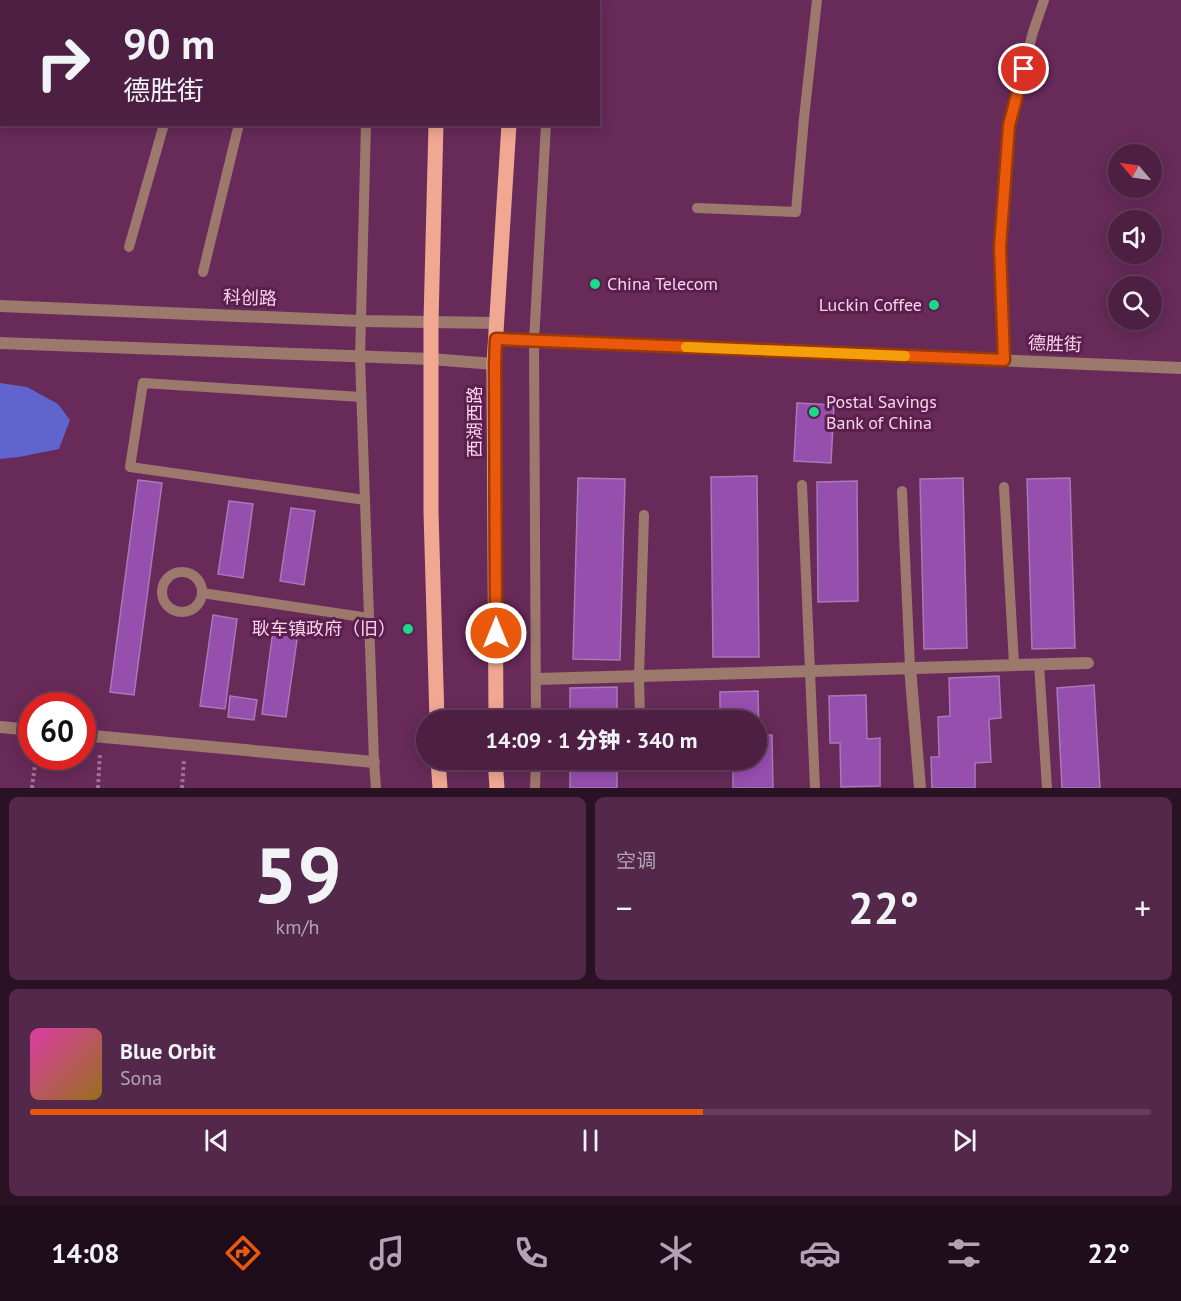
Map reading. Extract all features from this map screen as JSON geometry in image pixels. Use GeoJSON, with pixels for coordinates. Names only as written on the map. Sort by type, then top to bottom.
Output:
{"type":"FeatureCollection","features":[{"type":"Feature","properties":{"kind":"main road"},"geometry":{"type":"LineString","coordinates":[[435,126],[431,321],[431,512],[437,710]]}},
{"type":"Feature","properties":{"kind":"main road","name":"西湖西路"},"geometry":{"type":"LineString","coordinates":[[496,710],[495,364],[509,126]]}},
{"type":"Feature","properties":{"kind":"main road"},"geometry":{"type":"LineString","coordinates":[[439,770],[440,788]]}},
{"type":"Feature","properties":{"kind":"main road"},"geometry":{"type":"LineString","coordinates":[[496,770],[497,788]]}},
{"type":"Feature","properties":{"kind":"street","name":"科创路"},"geometry":{"type":"LineString","coordinates":[[0,306],[360,321],[431,321],[497,331]]}},
{"type":"Feature","properties":{"kind":"street","name":"德胜街"},"geometry":{"type":"LineString","coordinates":[[497,331],[534,340],[1181,368]]}},
{"type":"Feature","properties":{"kind":"street"},"geometry":{"type":"LineString","coordinates":[[0,343],[431,359],[495,364]]}},
{"type":"Feature","properties":{"kind":"street"},"geometry":{"type":"LineString","coordinates":[[537,679],[1088,663]]}},
{"type":"Feature","properties":{"kind":"street"},"geometry":{"type":"LineString","coordinates":[[910,667],[920,788]]}},
{"type":"Feature","properties":{"kind":"street"},"geometry":{"type":"LineString","coordinates":[[0,728],[18,729]]}},
{"type":"Feature","properties":{"kind":"street"},"geometry":{"type":"LineString","coordinates":[[96,736],[374,762]]}},
{"type":"Feature","properties":{"kind":"lane"},"geometry":{"type":"LineString","coordinates":[[697,208],[796,212],[817,0]]}},
{"type":"Feature","properties":{"kind":"lane"},"geometry":{"type":"LineString","coordinates":[[1004,360],[1000,247],[1009,125],[1044,0]]}},
{"type":"Feature","properties":{"kind":"lane"},"geometry":{"type":"LineString","coordinates":[[129,247],[163,126]]}},
{"type":"Feature","properties":{"kind":"lane"},"geometry":{"type":"LineString","coordinates":[[203,272],[239,126]]}},
{"type":"Feature","properties":{"kind":"lane"},"geometry":{"type":"LineString","coordinates":[[366,126],[360,357],[376,788]]}},
{"type":"Feature","properties":{"kind":"lane"},"geometry":{"type":"LineString","coordinates":[[536,710],[534,340],[546,126]]}},
{"type":"Feature","properties":{"kind":"lane"},"geometry":{"type":"LineString","coordinates":[[361,397],[143,383],[130,466],[365,500]]}},
{"type":"Feature","properties":{"kind":"lane"},"geometry":{"type":"LineString","coordinates":[[802,485],[815,788]]}},
{"type":"Feature","properties":{"kind":"lane"},"geometry":{"type":"LineString","coordinates":[[1004,487],[1014,664]]}},
{"type":"Feature","properties":{"kind":"lane"},"geometry":{"type":"LineString","coordinates":[[902,491],[910,667]]}},
{"type":"Feature","properties":{"kind":"lane"},"geometry":{"type":"LineString","coordinates":[[640,710],[644,515]]}},
{"type":"Feature","properties":{"kind":"lane"},"geometry":{"type":"LineString","coordinates":[[202,593],[369,618]]}},
{"type":"Feature","properties":{"kind":"lane"},"geometry":{"type":"LineString","coordinates":[[1039,664],[1047,788]]}},
{"type":"Feature","properties":{"kind":"lane"},"geometry":{"type":"LineString","coordinates":[[535,788],[536,770]]}},
{"type":"Feature","properties":{"kind":"path"},"geometry":{"type":"LineString","coordinates":[[98,788],[103,737]]}},
{"type":"Feature","properties":{"kind":"path"},"geometry":{"type":"LineString","coordinates":[[182,788],[186,744]]}},
{"type":"Feature","properties":{"kind":"path"},"geometry":{"type":"LineString","coordinates":[[32,788],[34,770]]}},
{"type":"Feature","properties":{"kind":"shaded area"},"geometry":{"type":"Polygon","coordinates":[[[0,383],[27,387],[58,404],[70,420],[59,449],[0,459],[0,383]]]}},
{"type":"Feature","properties":{"kind":"building"},"geometry":{"type":"Polygon","coordinates":[[[797,403],[834,405],[831,463],[794,461],[797,403]]]}},
{"type":"Feature","properties":{"kind":"building"},"geometry":{"type":"Polygon","coordinates":[[[757,476],[759,657],[713,657],[711,477],[757,476]]]}},
{"type":"Feature","properties":{"kind":"building"},"geometry":{"type":"Polygon","coordinates":[[[578,478],[625,479],[620,660],[573,659],[578,478]]]}},
{"type":"Feature","properties":{"kind":"building"},"geometry":{"type":"Polygon","coordinates":[[[963,478],[967,648],[924,649],[920,479],[963,478]]]}},
{"type":"Feature","properties":{"kind":"building"},"geometry":{"type":"Polygon","coordinates":[[[1070,478],[1075,648],[1032,649],[1027,479],[1070,478]]]}},
{"type":"Feature","properties":{"kind":"building"},"geometry":{"type":"Polygon","coordinates":[[[138,480],[162,483],[134,695],[110,692],[138,480]]]}},
{"type":"Feature","properties":{"kind":"building"},"geometry":{"type":"Polygon","coordinates":[[[857,481],[858,601],[818,602],[817,482],[857,481]]]}},
{"type":"Feature","properties":{"kind":"building"},"geometry":{"type":"Polygon","coordinates":[[[229,501],[253,504],[243,578],[218,574],[229,501]]]}},
{"type":"Feature","properties":{"kind":"building"},"geometry":{"type":"Polygon","coordinates":[[[291,508],[315,511],[304,585],[280,581],[291,508]]]}},
{"type":"Feature","properties":{"kind":"building"},"geometry":{"type":"Polygon","coordinates":[[[213,615],[237,619],[225,709],[200,706],[213,615]]]}},
{"type":"Feature","properties":{"kind":"building"},"geometry":{"type":"Polygon","coordinates":[[[274,623],[299,626],[286,717],[262,714],[274,623]]]}},
{"type":"Feature","properties":{"kind":"building"},"geometry":{"type":"Polygon","coordinates":[[[999,676],[1001,718],[989,719],[991,762],[975,763],[975,788],[932,788],[931,757],[939,757],[938,717],[950,716],[949,678],[999,676]]]}},
{"type":"Feature","properties":{"kind":"building"},"geometry":{"type":"Polygon","coordinates":[[[1094,685],[1100,788],[1062,788],[1057,688],[1094,685]]]}},
{"type":"Feature","properties":{"kind":"building"},"geometry":{"type":"Polygon","coordinates":[[[617,687],[617,710],[570,710],[570,688],[617,687]]]}},
{"type":"Feature","properties":{"kind":"building"},"geometry":{"type":"Polygon","coordinates":[[[758,691],[758,710],[720,710],[720,692],[758,691]]]}},
{"type":"Feature","properties":{"kind":"building"},"geometry":{"type":"Polygon","coordinates":[[[866,695],[867,739],[880,738],[880,786],[841,787],[840,743],[830,743],[829,696],[866,695]]]}},
{"type":"Feature","properties":{"kind":"building"},"geometry":{"type":"Polygon","coordinates":[[[230,696],[257,700],[254,720],[228,717],[230,696]]]}},
{"type":"Feature","properties":{"kind":"building"},"geometry":{"type":"Polygon","coordinates":[[[767,735],[772,735],[773,788],[733,788],[733,770],[767,770],[767,735]]]}},
{"type":"Feature","properties":{"kind":"building"},"geometry":{"type":"Polygon","coordinates":[[[570,770],[617,770],[617,788],[570,788],[570,770]]]}},
{"type":"Feature","properties":{"kind":"slow traffic"},"geometry":{"type":"LineString","coordinates":[[686,347],[905,356]]}},
{"type":"Feature","properties":{"kind":"place","name":"China Telecom"},"geometry":{"type":"Point","coordinates":[595,284]}},
{"type":"Feature","properties":{"kind":"place","name":"Luckin Coffee"},"geometry":{"type":"Point","coordinates":[934,305]}},
{"type":"Feature","properties":{"kind":"place","name":"Postal Savings Bank of China"},"geometry":{"type":"Point","coordinates":[814,412]}},
{"type":"Feature","properties":{"kind":"place","name":"耿车镇政府（旧）"},"geometry":{"type":"Point","coordinates":[408,629]}},
{"type":"Feature","properties":{"kind":"route"},"geometry":{"type":"LineString","coordinates":[[496,633],[496,339],[1004,360],[1000,247],[1009,125],[1024,69]]}}]}
